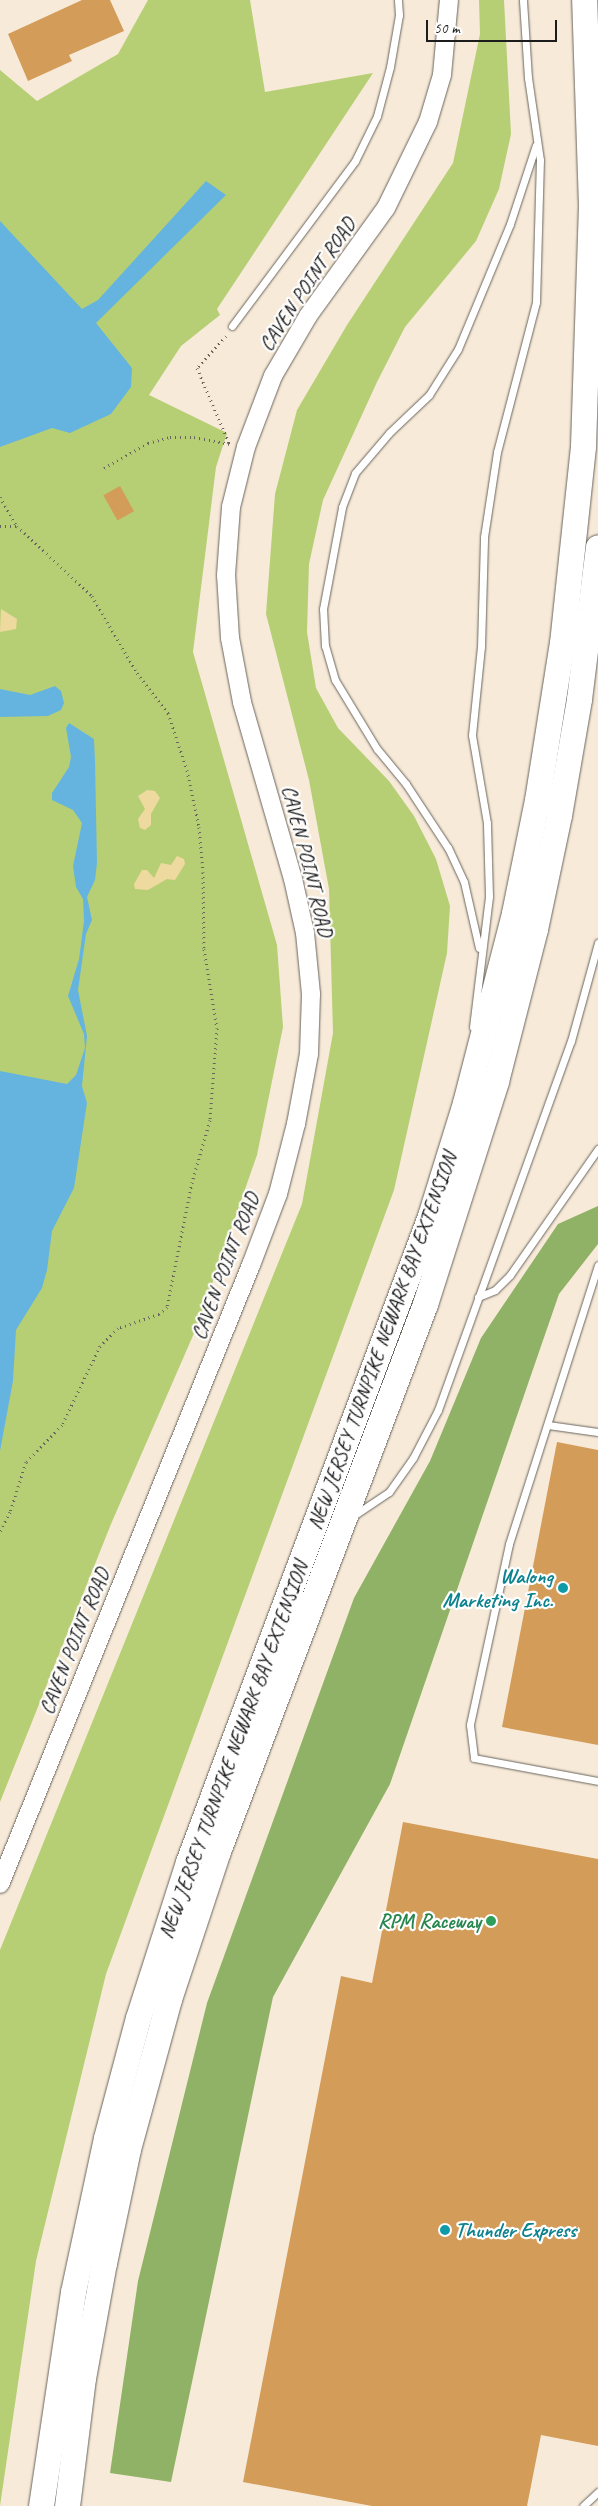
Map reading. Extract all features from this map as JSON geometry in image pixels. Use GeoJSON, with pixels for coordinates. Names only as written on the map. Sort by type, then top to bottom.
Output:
{"type":"FeatureCollection","features":[{"type":"Feature","properties":{"kind":"highway","name":"NEW JERSEY TURNPIKE NEWARK BAY EXTENSION"},"geometry":{"type":"LineString","coordinates":[[41,2506],[73,2292],[96,2182],[150,1978],[195,1843],[404,1292],[465,1103],[503,962],[532,828],[560,663],[573,556],[586,405],[591,286],[590,127],[584,0]]}},
{"type":"Feature","properties":{"kind":"highway","name":"NEW JERSEY TURNPIKE NEWARK BAY EXTENSION"},"geometry":{"type":"LineString","coordinates":[[67,2506],[76,2430],[109,2235],[158,2037],[221,1842],[438,1268],[504,1053],[559,815],[579,699],[598,547]]}},
{"type":"Feature","properties":{"kind":"street","name":"CAVEN POINT ROAD"},"geometry":{"type":"LineString","coordinates":[[0,1884],[274,1203],[296,1124],[309,1054],[311,994],[305,933],[293,879],[242,702],[230,638],[226,575],[237,445],[273,376],[308,316],[386,208],[409,167],[428,122],[442,75],[449,0]]}},
{"type":"Feature","properties":{"kind":"lane"},"geometry":{"type":"LineString","coordinates":[[232,326],[355,161],[380,106],[390,67],[398,15],[398,0]]}},
{"type":"Feature","properties":{"kind":"lane"},"geometry":{"type":"LineString","coordinates":[[472,1035],[480,957],[489,896],[487,823],[472,735],[481,647],[484,537],[497,452],[536,302],[540,160],[523,0]]}},
{"type":"Feature","properties":{"kind":"lane"},"geometry":{"type":"LineString","coordinates":[[480,957],[469,900],[448,848],[406,784],[377,749],[335,680],[325,646],[323,609],[342,507],[356,473],[389,433],[429,395],[458,349],[510,224],[537,142]]}},
{"type":"Feature","properties":{"kind":"lane"},"geometry":{"type":"LineString","coordinates":[[342,1522],[389,1492],[413,1458],[438,1410],[571,1041],[598,943]]}},
{"type":"Feature","properties":{"kind":"lane"},"geometry":{"type":"LineString","coordinates":[[465,1103],[471,1045]]}},
{"type":"Feature","properties":{"kind":"lane"},"geometry":{"type":"LineString","coordinates":[[478,1297],[495,1290],[510,1275],[598,1149]]}},
{"type":"Feature","properties":{"kind":"lane"},"geometry":{"type":"LineString","coordinates":[[598,1265],[509,1544],[487,1639],[470,1726],[474,1758],[598,1781]]}},
{"type":"Feature","properties":{"kind":"lane"},"geometry":{"type":"LineString","coordinates":[[548,1425],[598,1432]]}},
{"type":"Feature","properties":{"kind":"lane"},"geometry":{"type":"LineString","coordinates":[[584,2506],[598,2492]]}},
{"type":"Feature","properties":{"kind":"path"},"geometry":{"type":"LineString","coordinates":[[226,336],[197,368],[237,445]]}},
{"type":"Feature","properties":{"kind":"path"},"geometry":{"type":"LineString","coordinates":[[104,468],[148,443],[170,437],[237,445]]}},
{"type":"Feature","properties":{"kind":"path"},"geometry":{"type":"LineString","coordinates":[[0,497],[10,509],[17,526],[92,596],[127,658],[168,713],[187,770],[199,827],[203,872],[204,950],[217,1028],[210,1120],[190,1192],[167,1307],[158,1314],[118,1328],[100,1346],[62,1425],[26,1462],[10,1512],[0,1532]]}},
{"type":"Feature","properties":{"kind":"path"},"geometry":{"type":"LineString","coordinates":[[0,526],[17,526]]}},
{"type":"Feature","properties":{"kind":"green space"},"geometry":{"type":"Polygon","coordinates":[[[148,0],[250,0],[265,92],[373,73],[217,309],[220,315],[181,346],[149,395],[227,433],[216,467],[193,652],[277,945],[283,1027],[257,1155],[198,1324],[111,1524],[0,1802],[0,70],[37,101],[118,54],[148,0]]]}},
{"type":"Feature","properties":{"kind":"green space"},"geometry":{"type":"Polygon","coordinates":[[[479,0],[504,0],[511,134],[499,189],[476,241],[405,327],[377,382],[323,500],[309,564],[307,632],[316,688],[338,728],[389,781],[414,816],[436,859],[450,906],[447,953],[394,1190],[106,1974],[36,2261],[0,2506],[0,1950],[302,1204],[333,1033],[329,889],[309,780],[266,614],[275,494],[297,410],[347,325],[453,163],[480,34],[479,0]]]}},
{"type":"Feature","properties":{"kind":"green space"},"geometry":{"type":"Polygon","coordinates":[[[598,1206],[598,1244],[559,1294],[390,1784],[273,1997],[171,2482],[110,2473],[138,2281],[207,2003],[354,1598],[430,1461],[481,1338],[558,1224],[598,1206]]]}},
{"type":"Feature","properties":{"kind":"sand"},"geometry":{"type":"Polygon","coordinates":[[[1,609],[17,619],[16,629],[0,632],[1,609]]]}},
{"type":"Feature","properties":{"kind":"sand"},"geometry":{"type":"Polygon","coordinates":[[[147,790],[155,791],[160,798],[151,814],[151,825],[145,830],[140,828],[138,819],[145,809],[138,796],[147,790]]]}},
{"type":"Feature","properties":{"kind":"sand"},"geometry":{"type":"Polygon","coordinates":[[[177,856],[184,859],[185,864],[175,880],[167,879],[148,890],[135,889],[134,884],[142,870],[147,870],[154,878],[161,863],[171,865],[177,856]]]}},
{"type":"Feature","properties":{"kind":"water"},"geometry":{"type":"Polygon","coordinates":[[[206,181],[226,195],[96,323],[132,368],[131,387],[111,414],[70,433],[52,428],[0,447],[0,221],[82,309],[98,300],[206,181]]]}},
{"type":"Feature","properties":{"kind":"water"},"geometry":{"type":"Polygon","coordinates":[[[55,686],[61,691],[64,703],[61,710],[48,716],[0,717],[0,689],[30,695],[55,686]]]}},
{"type":"Feature","properties":{"kind":"water"},"geometry":{"type":"Polygon","coordinates":[[[69,723],[94,739],[97,863],[95,880],[87,897],[92,920],[86,934],[78,990],[87,1036],[82,1086],[87,1103],[74,1188],[52,1231],[47,1270],[42,1288],[16,1330],[13,1381],[0,1451],[0,1071],[67,1084],[76,1075],[85,1048],[84,1034],[68,996],[79,959],[84,921],[83,899],[76,887],[73,866],[82,823],[73,810],[52,800],[52,793],[69,767],[71,757],[66,728],[69,723]]]}},
{"type":"Feature","properties":{"kind":"building"},"geometry":{"type":"Polygon","coordinates":[[[82,0],[110,0],[124,31],[69,55],[72,61],[28,81],[8,34],[82,0]]]}},
{"type":"Feature","properties":{"kind":"building"},"geometry":{"type":"Polygon","coordinates":[[[120,486],[134,511],[117,521],[103,495],[120,486]]]}},
{"type":"Feature","properties":{"kind":"building","name":"Walong Marketing Inc."},"geometry":{"type":"Polygon","coordinates":[[[557,1442],[598,1450],[598,1745],[502,1727],[557,1442]]]}},
{"type":"Feature","properties":{"kind":"building","name":"Thunder Express"},"geometry":{"type":"Polygon","coordinates":[[[403,1822],[598,1859],[598,2446],[541,2435],[527,2506],[372,2506],[243,2482],[341,1976],[372,1983],[403,1822]]]}},
{"type":"Feature","properties":{"kind":"place","name":"Walong Marketing Inc."},"geometry":{"type":"Point","coordinates":[563,1588]}},
{"type":"Feature","properties":{"kind":"place","name":"RPM Raceway"},"geometry":{"type":"Point","coordinates":[491,1921]}},
{"type":"Feature","properties":{"kind":"place","name":"Thunder Express"},"geometry":{"type":"Point","coordinates":[445,2230]}}]}
